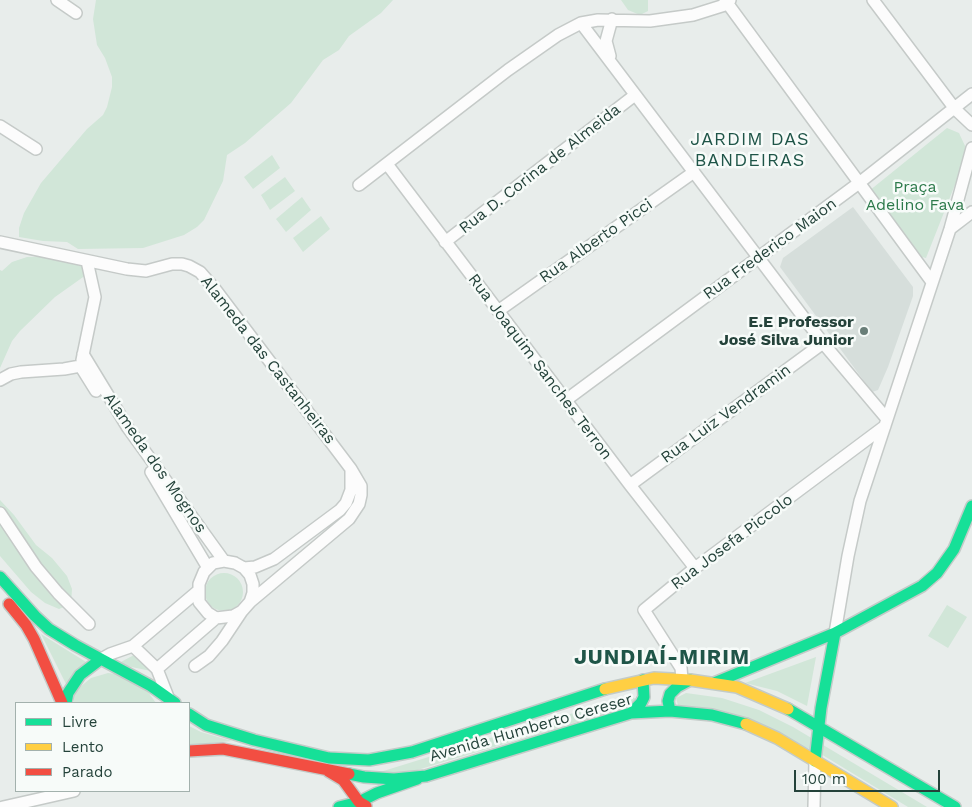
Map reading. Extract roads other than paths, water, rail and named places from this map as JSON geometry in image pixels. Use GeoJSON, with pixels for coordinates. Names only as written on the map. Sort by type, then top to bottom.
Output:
{"type":"FeatureCollection","features":[{"type":"Feature","properties":{"kind":"main road"},"geometry":{"type":"LineString","coordinates":[[714,683],[835,633],[922,586],[937,573],[954,549],[972,506]]}},
{"type":"Feature","properties":{"kind":"main road"},"geometry":{"type":"LineString","coordinates":[[0,577],[49,629],[151,686],[171,702]]}},
{"type":"Feature","properties":{"kind":"main road"},"geometry":{"type":"LineString","coordinates":[[0,595],[26,625],[62,702]]}},
{"type":"Feature","properties":{"kind":"main road"},"geometry":{"type":"LineString","coordinates":[[816,761],[822,701],[835,633]]}},
{"type":"Feature","properties":{"kind":"main road"},"geometry":{"type":"LineString","coordinates":[[66,702],[68,693],[80,675],[101,659]]}},
{"type":"Feature","properties":{"kind":"main road","name":"Avenida Humberto Cereser"},"geometry":{"type":"LineString","coordinates":[[190,715],[206,725],[254,740],[329,758],[369,760],[412,752],[606,689],[654,678],[686,679],[737,687],[768,699],[799,714],[955,807]]}},
{"type":"Feature","properties":{"kind":"main road"},"geometry":{"type":"LineString","coordinates":[[670,711],[668,701],[670,694],[686,679]]}},
{"type":"Feature","properties":{"kind":"main road"},"geometry":{"type":"LineString","coordinates":[[631,713],[641,703],[644,696],[644,680]]}},
{"type":"Feature","properties":{"kind":"main road","name":"Avenida Humberto Cereser"},"geometry":{"type":"LineString","coordinates":[[190,750],[223,749],[364,777],[394,779],[426,776],[631,713],[670,711],[712,715],[755,727],[778,738],[892,807]]}},
{"type":"Feature","properties":{"kind":"main road"},"geometry":{"type":"LineString","coordinates":[[324,769],[343,780],[363,804]]}},
{"type":"Feature","properties":{"kind":"main road"},"geometry":{"type":"LineString","coordinates":[[340,807],[363,804],[426,776]]}},
{"type":"Feature","properties":{"kind":"street"},"geometry":{"type":"LineString","coordinates":[[57,0],[76,13]]}},
{"type":"Feature","properties":{"kind":"street"},"geometry":{"type":"LineString","coordinates":[[873,0],[955,109],[972,125]]}},
{"type":"Feature","properties":{"kind":"street"},"geometry":{"type":"LineString","coordinates":[[359,186],[508,70],[558,35],[581,23],[598,20],[650,21],[692,15],[728,1],[932,282]]}},
{"type":"Feature","properties":{"kind":"street"},"geometry":{"type":"LineString","coordinates":[[612,20],[606,40],[613,65]]}},
{"type":"Feature","properties":{"kind":"street"},"geometry":{"type":"LineString","coordinates":[[581,23],[823,343],[886,423]]}},
{"type":"Feature","properties":{"kind":"street","name":"Rua Frederico Maion"},"geometry":{"type":"LineString","coordinates":[[566,400],[859,183],[972,94]]}},
{"type":"Feature","properties":{"kind":"street","name":"Rua D. Corina de Almeida"},"geometry":{"type":"LineString","coordinates":[[445,242],[635,96]]}},
{"type":"Feature","properties":{"kind":"street"},"geometry":{"type":"LineString","coordinates":[[0,126],[36,149]]}},
{"type":"Feature","properties":{"kind":"street"},"geometry":{"type":"LineString","coordinates":[[835,633],[860,500],[950,229],[972,148]]}},
{"type":"Feature","properties":{"kind":"street","name":"Rua Joaquim Sanches Terron"},"geometry":{"type":"LineString","coordinates":[[386,164],[630,486],[695,568]]}},
{"type":"Feature","properties":{"kind":"street","name":"Rua Alberto Picci"},"geometry":{"type":"LineString","coordinates":[[498,311],[694,172]]}},
{"type":"Feature","properties":{"kind":"street"},"geometry":{"type":"LineString","coordinates":[[960,188],[972,192]]}},
{"type":"Feature","properties":{"kind":"street"},"geometry":{"type":"LineString","coordinates":[[950,229],[972,212]]}},
{"type":"Feature","properties":{"kind":"street","name":"Alameda das Castanheiras"},"geometry":{"type":"LineString","coordinates":[[0,242],[127,269],[146,271],[172,264],[182,264],[200,272],[215,289],[351,469],[361,486],[359,504],[349,519],[250,602]]}},
{"type":"Feature","properties":{"kind":"street"},"geometry":{"type":"LineString","coordinates":[[0,380],[11,374],[84,362],[95,297],[87,261]]}},
{"type":"Feature","properties":{"kind":"street","name":"Rua Luiz Vendramin"},"geometry":{"type":"LineString","coordinates":[[630,486],[823,343]]}},
{"type":"Feature","properties":{"kind":"street","name":"Alameda dos Mognos"},"geometry":{"type":"LineString","coordinates":[[84,362],[128,428],[224,561]]}},
{"type":"Feature","properties":{"kind":"street","name":"Alameda dos Mognos"},"geometry":{"type":"LineString","coordinates":[[84,362],[122,432],[156,479],[208,568]]}},
{"type":"Feature","properties":{"kind":"street","name":"Rua Josefa Piccolo"},"geometry":{"type":"LineString","coordinates":[[686,679],[644,610],[695,568],[886,423]]}},
{"type":"Feature","properties":{"kind":"street"},"geometry":{"type":"LineString","coordinates":[[244,568],[255,567],[274,559],[340,510],[346,503],[352,490],[351,469]]}},
{"type":"Feature","properties":{"kind":"street"},"geometry":{"type":"LineString","coordinates":[[0,513],[36,567],[89,624]]}},
{"type":"Feature","properties":{"kind":"street"},"geometry":{"type":"LineString","coordinates":[[195,666],[209,656],[222,641],[250,602],[253,584],[250,575],[235,562],[213,563],[201,578],[198,591],[199,602],[208,613],[216,618]]}},
{"type":"Feature","properties":{"kind":"street"},"geometry":{"type":"LineString","coordinates":[[101,659],[133,646],[198,591]]}},
{"type":"Feature","properties":{"kind":"street"},"geometry":{"type":"LineString","coordinates":[[157,669],[216,618],[234,616],[242,612]]}},
{"type":"Feature","properties":{"kind":"street"},"geometry":{"type":"LineString","coordinates":[[133,646],[157,669],[171,702]]}},
{"type":"Feature","properties":{"kind":"street"},"geometry":{"type":"LineString","coordinates":[[814,807],[816,761]]}},
{"type":"Feature","properties":{"kind":"street"},"geometry":{"type":"LineString","coordinates":[[3,807],[70,792]]}},
{"type":"Feature","properties":{"kind":"place","name":"E.E Professor José Silva Junior"},"geometry":{"type":"Point","coordinates":[864,331]}},
{"type":"Feature","properties":{"kind":"district","name":"JARDIM DAS BANDEIRAS"},"geometry":{"type":"Point","coordinates":[750,150]}},
{"type":"Feature","properties":{"kind":"district","name":"JUNDIAÍ-MIRIM"},"geometry":{"type":"Point","coordinates":[662,658]}},
{"type":"Feature","properties":{"kind":"park label","name":"Praça Adelino Fava"},"geometry":{"type":"Point","coordinates":[915,196]}}]}
